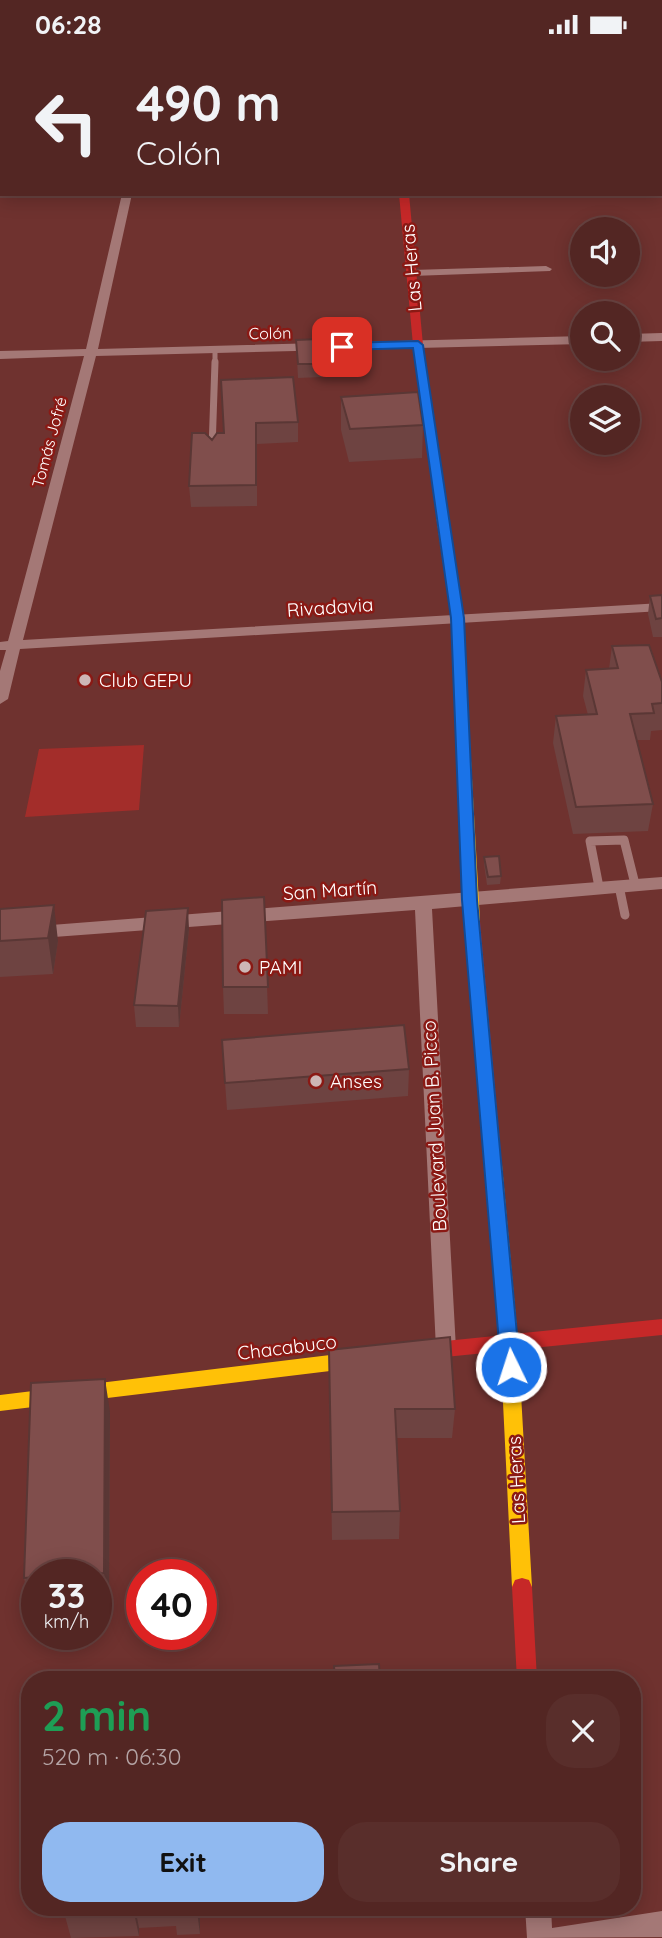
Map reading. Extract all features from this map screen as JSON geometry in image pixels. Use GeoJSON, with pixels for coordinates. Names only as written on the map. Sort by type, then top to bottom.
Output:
{"type":"FeatureCollection","features":[{"type":"Feature","properties":{"kind":"street","name":"Tomás Jofré"},"geometry":{"type":"LineString","coordinates":[[0,698],[7,646],[91,352],[127,196]]}},
{"type":"Feature","properties":{"kind":"street","name":"Las Heras"},"geometry":{"type":"LineString","coordinates":[[404,196],[418,345],[457,618],[470,900],[509,1341],[527,1671]]}},
{"type":"Feature","properties":{"kind":"street"},"geometry":{"type":"LineString","coordinates":[[412,273],[545,269]]}},
{"type":"Feature","properties":{"kind":"street"},"geometry":{"type":"LineString","coordinates":[[640,338],[662,337]]}},
{"type":"Feature","properties":{"kind":"street","name":"Colón"},"geometry":{"type":"LineString","coordinates":[[0,355],[570,340]]}},
{"type":"Feature","properties":{"kind":"street","name":"Rivadavia"},"geometry":{"type":"LineString","coordinates":[[7,646],[662,607]]}},
{"type":"Feature","properties":{"kind":"street","name":"San Martín"},"geometry":{"type":"LineString","coordinates":[[0,935],[423,904],[662,883]]}},
{"type":"Feature","properties":{"kind":"street","name":"Boulevard Juan B. Picco"},"geometry":{"type":"LineString","coordinates":[[423,904],[446,1349]]}},
{"type":"Feature","properties":{"kind":"street"},"geometry":{"type":"LineString","coordinates":[[405,1353],[662,1327]]}},
{"type":"Feature","properties":{"kind":"street","name":"Chacabuco"},"geometry":{"type":"LineString","coordinates":[[0,1403],[378,1357]]}},
{"type":"Feature","properties":{"kind":"street"},"geometry":{"type":"LineString","coordinates":[[539,1916],[540,1938]]}},
{"type":"Feature","properties":{"kind":"street"},"geometry":{"type":"LineString","coordinates":[[558,1938],[662,1924]]}},
{"type":"Feature","properties":{"kind":"lane"},"geometry":{"type":"LineString","coordinates":[[212,454],[215,350]]}},
{"type":"Feature","properties":{"kind":"lane"},"geometry":{"type":"LineString","coordinates":[[600,887],[590,841],[624,840],[627,885],[625,915]]}},
{"type":"Feature","properties":{"kind":"shaded area"},"geometry":{"type":"Polygon","coordinates":[[[144,745],[139,810],[25,817],[39,749],[144,745]]]}},
{"type":"Feature","properties":{"kind":"building"},"geometry":{"type":"Polygon","coordinates":[[[319,339],[322,364],[298,364],[296,340],[319,339]]]}},
{"type":"Feature","properties":{"kind":"building"},"geometry":{"type":"Polygon","coordinates":[[[293,377],[298,422],[256,423],[256,485],[189,486],[192,433],[205,433],[212,440],[217,433],[224,433],[221,380],[293,377]]]}},
{"type":"Feature","properties":{"kind":"building"},"geometry":{"type":"Polygon","coordinates":[[[418,392],[423,425],[350,429],[341,397],[418,392]]]}},
{"type":"Feature","properties":{"kind":"building"},"geometry":{"type":"Polygon","coordinates":[[[662,595],[662,618],[656,619],[650,596],[662,595]]]}},
{"type":"Feature","properties":{"kind":"building"},"geometry":{"type":"Polygon","coordinates":[[[649,645],[662,682],[662,703],[652,704],[654,713],[630,714],[653,804],[576,807],[556,716],[597,714],[586,670],[618,668],[612,646],[649,645]]]}},
{"type":"Feature","properties":{"kind":"building"},"geometry":{"type":"Polygon","coordinates":[[[499,856],[501,876],[488,877],[484,857],[499,856]]]}},
{"type":"Feature","properties":{"kind":"building","name":"PAMI"},"geometry":{"type":"Polygon","coordinates":[[[264,897],[268,987],[223,987],[222,900],[264,897]]]}},
{"type":"Feature","properties":{"kind":"building"},"geometry":{"type":"Polygon","coordinates":[[[54,905],[48,938],[0,941],[0,909],[54,905]]]}},
{"type":"Feature","properties":{"kind":"building"},"geometry":{"type":"Polygon","coordinates":[[[188,908],[178,1006],[134,1005],[146,911],[188,908]]]}},
{"type":"Feature","properties":{"kind":"building"},"geometry":{"type":"Polygon","coordinates":[[[404,1025],[409,1069],[225,1083],[222,1040],[404,1025]]]}},
{"type":"Feature","properties":{"kind":"building"},"geometry":{"type":"Polygon","coordinates":[[[450,1337],[455,1409],[395,1409],[400,1511],[332,1512],[329,1350],[450,1337]]]}},
{"type":"Feature","properties":{"kind":"building"},"geometry":{"type":"Polygon","coordinates":[[[105,1379],[104,1559],[25,1559],[31,1383],[105,1379]]]}},
{"type":"Feature","properties":{"kind":"building"},"geometry":{"type":"Polygon","coordinates":[[[379,1664],[379,1671],[334,1671],[334,1666],[379,1664]]]}},
{"type":"Feature","properties":{"kind":"traffic: slow"},"geometry":{"type":"LineString","coordinates":[[442,515],[457,618],[472,921]]}},
{"type":"Feature","properties":{"kind":"traffic: slow"},"geometry":{"type":"LineString","coordinates":[[493,1165],[509,1341],[522,1587]]}},
{"type":"Feature","properties":{"kind":"traffic: slow"},"geometry":{"type":"LineString","coordinates":[[0,1403],[363,1359]]}},
{"type":"Feature","properties":{"kind":"traffic: jam"},"geometry":{"type":"LineString","coordinates":[[404,196],[418,345],[442,515]]}},
{"type":"Feature","properties":{"kind":"traffic: jam"},"geometry":{"type":"LineString","coordinates":[[472,921],[493,1165]]}},
{"type":"Feature","properties":{"kind":"traffic: jam"},"geometry":{"type":"LineString","coordinates":[[415,1352],[662,1327]]}},
{"type":"Feature","properties":{"kind":"traffic: jam"},"geometry":{"type":"LineString","coordinates":[[522,1587],[527,1671]]}},
{"type":"Feature","properties":{"kind":"place","name":"Club GEPU"},"geometry":{"type":"Point","coordinates":[85,680]}},
{"type":"Feature","properties":{"kind":"place","name":"PAMI"},"geometry":{"type":"Point","coordinates":[245,967]}},
{"type":"Feature","properties":{"kind":"place","name":"Anses"},"geometry":{"type":"Point","coordinates":[316,1081]}},
{"type":"Feature","properties":{"kind":"route"},"geometry":{"type":"LineString","coordinates":[[342,347],[418,345],[457,618],[470,900],[511,1367]]}}]}
